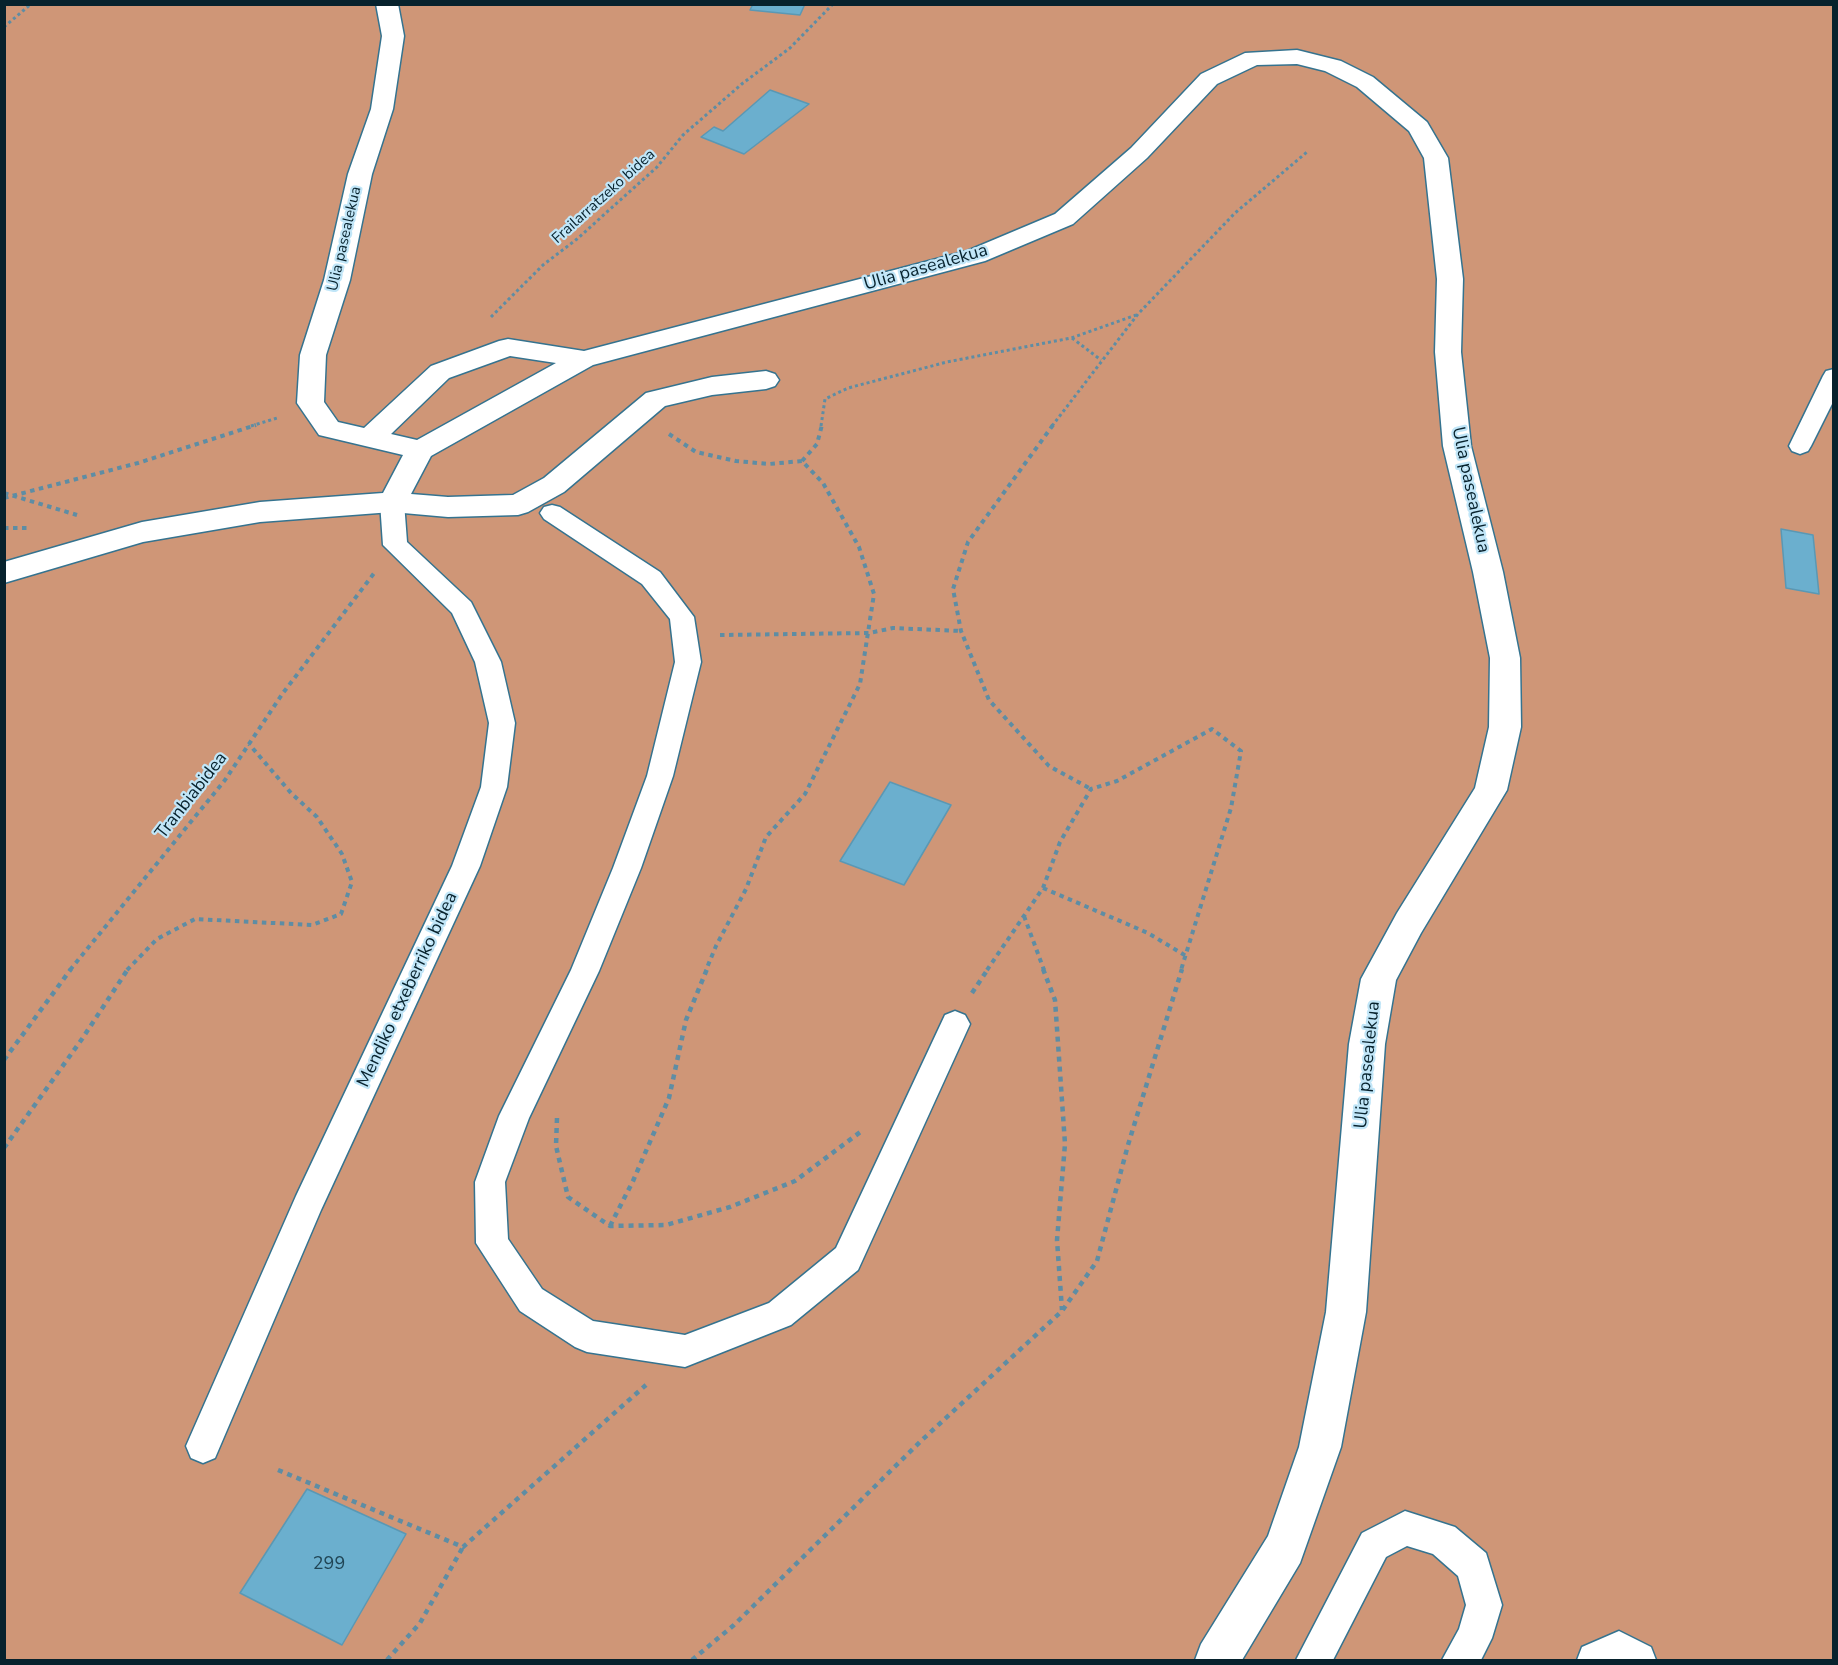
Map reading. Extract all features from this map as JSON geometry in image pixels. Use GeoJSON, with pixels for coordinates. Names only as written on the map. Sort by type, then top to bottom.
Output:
{"type":"FeatureCollection","features":[{"type":"Feature","properties":{"kind":"street","name":"Ulia pasealekua"},"geometry":{"type":"LineString","coordinates":[[329,429],[310,403],[313,355],[337,280],[360,174],[382,109],[393,36],[387,4]]}},
{"type":"Feature","properties":{"kind":"street","name":"Ulia pasealekua"},"geometry":{"type":"LineString","coordinates":[[420,450],[584,359],[976,256],[1064,219],[1139,153],[1209,79],[1253,58],[1297,57],[1333,66],[1365,82],[1419,127],[1436,158],[1450,279],[1448,352],[1457,446],[1488,572],[1505,658],[1505,727],[1491,790],[1409,923],[1379,979],[1367,1044],[1346,1312],[1320,1448],[1285,1548],[1217,1660]]}},
{"type":"Feature","properties":{"kind":"street","name":"Ulia pasealekua"},"geometry":{"type":"LineString","coordinates":[[369,439],[440,372],[508,347],[584,359]]}},
{"type":"Feature","properties":{"kind":"street"},"geometry":{"type":"LineString","coordinates":[[4,573],[142,532],[260,512],[392,502],[448,507],[518,505],[554,485],[606,438],[656,399],[712,386],[766,380]]}},
{"type":"Feature","properties":{"kind":"street"},"geometry":{"type":"LineString","coordinates":[[329,429],[420,450],[392,502]]}},
{"type":"Feature","properties":{"kind":"lane"},"geometry":{"type":"LineString","coordinates":[[1800,446],[1833,376]]}},
{"type":"Feature","properties":{"kind":"lane"},"geometry":{"type":"LineString","coordinates":[[392,502],[395,545]]}},
{"type":"Feature","properties":{"kind":"lane"},"geometry":{"type":"LineString","coordinates":[[552,513],[651,578],[682,617],[688,662],[660,776],[627,868],[585,970],[514,1116],[490,1182],[492,1242],[531,1300],[587,1336],[685,1351],[780,1314],[847,1259],[955,1024]]}},
{"type":"Feature","properties":{"kind":"lane","name":"Mendiko etxeberriko bidea"},"geometry":{"type":"LineString","coordinates":[[203,1446],[307,1206],[466,867],[494,787],[502,723],[488,662],[462,608],[395,545]]}},
{"type":"Feature","properties":{"kind":"lane"},"geometry":{"type":"LineString","coordinates":[[1314,1660],[1374,1545],[1405,1528],[1443,1539],[1473,1566],[1484,1605],[1474,1638],[1460,1660]]}},
{"type":"Feature","properties":{"kind":"lane"},"geometry":{"type":"LineString","coordinates":[[1595,1660],[1619,1649],[1638,1660]]}},
{"type":"Feature","properties":{"kind":"path"},"geometry":{"type":"LineString","coordinates":[[4,27],[31,4]]}},
{"type":"Feature","properties":{"kind":"path","name":"Frailarratzeko bidea"},"geometry":{"type":"LineString","coordinates":[[508,347],[473,335],[543,265],[577,239],[657,167],[683,135],[743,83],[790,48],[834,4]]}},
{"type":"Feature","properties":{"kind":"path"},"geometry":{"type":"LineString","coordinates":[[1091,789],[1049,766],[989,699],[962,631],[953,590],[968,542],[1101,360],[1138,314],[1235,213],[1307,152]]}},
{"type":"Feature","properties":{"kind":"path"},"geometry":{"type":"LineString","coordinates":[[664,429],[696,452],[736,461],[769,464],[802,461],[817,444],[824,420],[825,399],[848,388],[947,362],[1071,338],[1138,314]]}},
{"type":"Feature","properties":{"kind":"path"},"geometry":{"type":"LineString","coordinates":[[1071,338],[1101,360]]}},
{"type":"Feature","properties":{"kind":"path"},"geometry":{"type":"LineString","coordinates":[[4,496],[12,496],[138,463],[285,416],[297,416],[329,429]]}},
{"type":"Feature","properties":{"kind":"path"},"geometry":{"type":"LineString","coordinates":[[610,1226],[633,1181],[669,1098],[686,1020],[716,946],[746,889],[766,837],[805,794],[860,684],[874,594],[859,547],[824,483],[802,461]]}},
{"type":"Feature","properties":{"kind":"path"},"geometry":{"type":"LineString","coordinates":[[12,496],[142,532]]}},
{"type":"Feature","properties":{"kind":"path","name":"Tranbiabidea"},"geometry":{"type":"LineString","coordinates":[[4,1060],[79,959],[225,780],[283,693],[395,545]]}},
{"type":"Feature","properties":{"kind":"path"},"geometry":{"type":"LineString","coordinates":[[685,637],[776,633],[869,633],[893,628],[962,631]]}},
{"type":"Feature","properties":{"kind":"path"},"geometry":{"type":"LineString","coordinates":[[693,1660],[734,1625],[922,1440],[1062,1311],[1097,1261],[1128,1145],[1231,808],[1241,751],[1212,729],[1168,756],[1117,781],[1091,789],[1060,842],[1043,888],[982,976],[955,1024]]}},
{"type":"Feature","properties":{"kind":"path"},"geometry":{"type":"LineString","coordinates":[[4,1148],[82,1039],[122,975],[157,939],[195,919],[312,925],[341,914],[352,882],[342,854],[317,817],[291,793],[249,744]]}},
{"type":"Feature","properties":{"kind":"path"},"geometry":{"type":"LineString","coordinates":[[1043,888],[1148,933],[1186,956]]}},
{"type":"Feature","properties":{"kind":"path"},"geometry":{"type":"LineString","coordinates":[[1024,916],[1055,1000],[1065,1144],[1058,1240],[1062,1311]]}},
{"type":"Feature","properties":{"kind":"path"},"geometry":{"type":"LineString","coordinates":[[557,1115],[556,1146],[568,1197],[610,1226],[666,1225],[730,1207],[795,1181]]}},
{"type":"Feature","properties":{"kind":"path"},"geometry":{"type":"LineString","coordinates":[[387,1660],[420,1623],[463,1547],[685,1351]]}},
{"type":"Feature","properties":{"kind":"path"},"geometry":{"type":"LineString","coordinates":[[278,1470],[463,1547]]}},
{"type":"Feature","properties":{"kind":"shaded area"},"geometry":{"type":"Polygon","coordinates":[[[5,5],[1833,5],[1833,1660],[5,1660],[5,5]]]}},
{"type":"Feature","properties":{"kind":"building"},"geometry":{"type":"Polygon","coordinates":[[[753,4],[805,4],[800,15],[750,10],[753,4]]]}},
{"type":"Feature","properties":{"kind":"building"},"geometry":{"type":"Polygon","coordinates":[[[770,90],[809,104],[744,154],[701,137],[714,127],[723,131],[770,90]]]}},
{"type":"Feature","properties":{"kind":"building"},"geometry":{"type":"Polygon","coordinates":[[[1781,529],[1813,535],[1819,594],[1786,588],[1781,529]]]}},
{"type":"Feature","properties":{"kind":"building"},"geometry":{"type":"Polygon","coordinates":[[[890,782],[951,805],[904,885],[840,861],[890,782]]]}},
{"type":"Feature","properties":{"kind":"building"},"geometry":{"type":"Polygon","coordinates":[[[307,1489],[406,1534],[342,1645],[240,1593],[307,1489]]]}}]}
